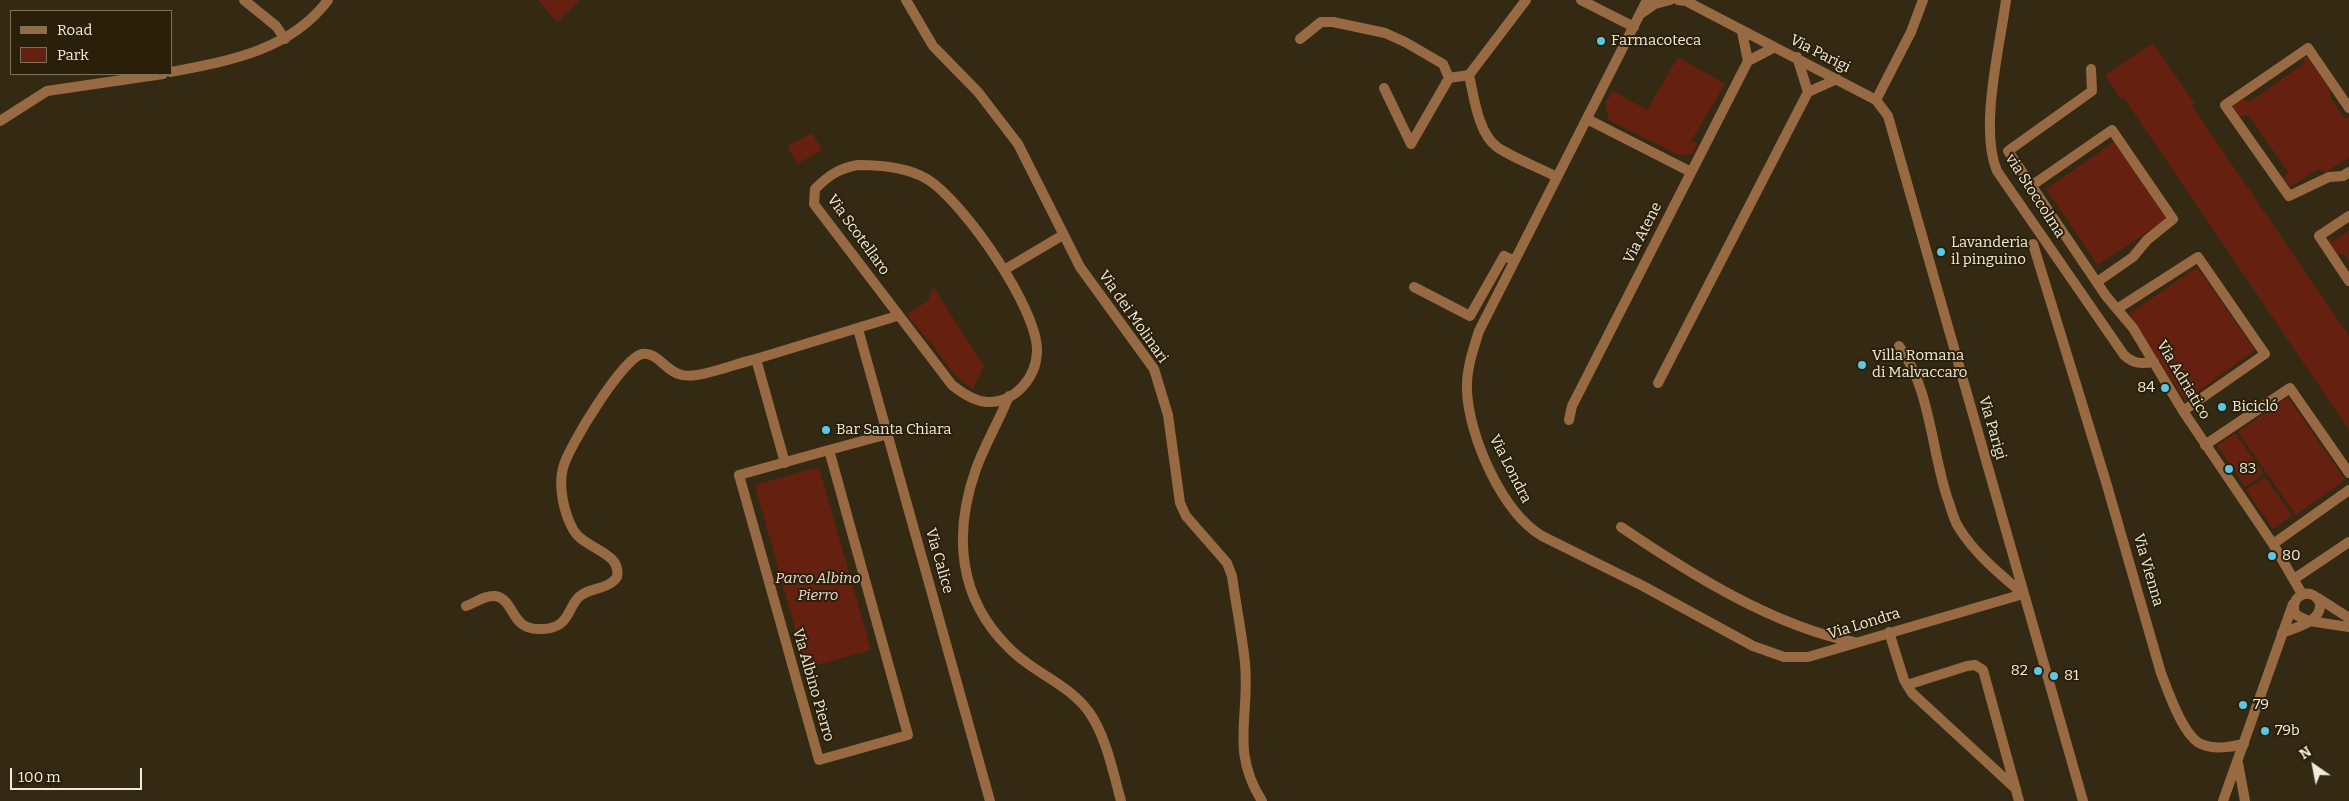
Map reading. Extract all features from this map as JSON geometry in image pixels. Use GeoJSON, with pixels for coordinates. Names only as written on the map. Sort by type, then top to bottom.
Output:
{"type":"FeatureCollection","features":[{"type":"Feature","properties":{"kind":"street"},"geometry":{"type":"LineString","coordinates":[[244,0],[276,26],[286,39]]}},
{"type":"Feature","properties":{"kind":"street"},"geometry":{"type":"LineString","coordinates":[[172,72],[254,52],[286,39],[306,24],[328,0]]}},
{"type":"Feature","properties":{"kind":"street","name":"Via dei Molinari"},"geometry":{"type":"LineString","coordinates":[[906,0],[933,46],[978,92],[1018,144],[1063,235],[1093,288],[1154,369],[1168,415],[1183,510],[1186,516],[1220,552],[1229,569],[1245,663],[1243,760],[1248,777],[1262,801]]}},
{"type":"Feature","properties":{"kind":"street"},"geometry":{"type":"LineString","coordinates":[[1449,78],[1470,75],[1526,0]]}},
{"type":"Feature","properties":{"kind":"street"},"geometry":{"type":"LineString","coordinates":[[1581,0],[1634,27]]}},
{"type":"Feature","properties":{"kind":"street","name":"Via Londra"},"geometry":{"type":"LineString","coordinates":[[1647,0],[1479,331],[1467,374],[1467,391],[1474,428],[1497,483],[1519,519],[1542,536],[1769,653],[1784,657],[1808,657],[2024,594]]}},
{"type":"Feature","properties":{"kind":"street"},"geometry":{"type":"LineString","coordinates":[[1640,16],[1655,4],[1666,0]]}},
{"type":"Feature","properties":{"kind":"street","name":"Via Parigi"},"geometry":{"type":"LineString","coordinates":[[1683,0],[1773,48],[1797,57],[1876,100],[1888,116],[2083,801]]}},
{"type":"Feature","properties":{"kind":"street"},"geometry":{"type":"LineString","coordinates":[[1876,100],[1911,32],[1923,0]]}},
{"type":"Feature","properties":{"kind":"street","name":"via Stoccolma"},"geometry":{"type":"LineString","coordinates":[[2006,0],[1989,121],[1990,149],[1997,171],[2124,355],[2131,361],[2140,364],[2154,362]]}},
{"type":"Feature","properties":{"kind":"street"},"geometry":{"type":"LineString","coordinates":[[1300,39],[1321,22],[1333,22],[1385,33],[1406,42],[1443,64],[1449,78]]}},
{"type":"Feature","properties":{"kind":"street"},"geometry":{"type":"LineString","coordinates":[[1742,32],[1748,61],[1773,48]]}},
{"type":"Feature","properties":{"kind":"street"},"geometry":{"type":"LineString","coordinates":[[2349,108],[2308,48],[2225,105],[2289,196],[2329,177],[2343,176],[2349,172]]}},
{"type":"Feature","properties":{"kind":"street"},"geometry":{"type":"LineString","coordinates":[[1797,57],[1808,92]]}},
{"type":"Feature","properties":{"kind":"street","name":"Via Atene"},"geometry":{"type":"LineString","coordinates":[[1568,420],[1572,406],[1748,61]]}},
{"type":"Feature","properties":{"kind":"street","name":"Via Adriatico"},"geometry":{"type":"LineString","coordinates":[[2091,69],[2092,91],[2008,151],[2097,282],[2133,328],[2205,445],[2273,544],[2302,594]]}},
{"type":"Feature","properties":{"kind":"street"},"geometry":{"type":"LineString","coordinates":[[0,121],[47,91],[156,75]]}},
{"type":"Feature","properties":{"kind":"street"},"geometry":{"type":"LineString","coordinates":[[1470,75],[1478,111],[1485,130],[1496,146],[1557,177]]}},
{"type":"Feature","properties":{"kind":"street"},"geometry":{"type":"LineString","coordinates":[[1384,88],[1411,144],[1449,78]]}},
{"type":"Feature","properties":{"kind":"street"},"geometry":{"type":"LineString","coordinates":[[1658,383],[1808,92],[1838,79]]}},
{"type":"Feature","properties":{"kind":"street"},"geometry":{"type":"LineString","coordinates":[[1586,119],[1691,172]]}},
{"type":"Feature","properties":{"kind":"street"},"geometry":{"type":"LineString","coordinates":[[2031,186],[2112,130],[2118,138],[2173,219],[2147,240],[2133,257],[2097,282]]}},
{"type":"Feature","properties":{"kind":"street","name":"Via Scotellaro"},"geometry":{"type":"LineString","coordinates":[[881,165],[926,178],[946,193],[964,213],[1004,270],[1031,322],[1037,351],[1031,375],[1025,384],[1009,396],[989,402],[970,397],[952,385],[897,316],[814,204],[815,189],[827,177],[843,168],[881,165]]}},
{"type":"Feature","properties":{"kind":"street"},"geometry":{"type":"LineString","coordinates":[[2349,216],[2319,236],[2349,281]]}},
{"type":"Feature","properties":{"kind":"street"},"geometry":{"type":"LineString","coordinates":[[1004,270],[1063,235]]}},
{"type":"Feature","properties":{"kind":"street","name":"Via Vienna"},"geometry":{"type":"LineString","coordinates":[[2033,244],[2104,473],[2162,673],[2172,700],[2191,736],[2199,743],[2211,747],[2244,744]]}},
{"type":"Feature","properties":{"kind":"street"},"geometry":{"type":"LineString","coordinates":[[1414,287],[1470,316],[1504,256],[1514,260]]}},
{"type":"Feature","properties":{"kind":"street"},"geometry":{"type":"LineString","coordinates":[[2117,309],[2198,257],[2265,354],[2184,411]]}},
{"type":"Feature","properties":{"kind":"street"},"geometry":{"type":"LineString","coordinates":[[466,606],[486,597],[496,596],[505,601],[523,626],[534,629],[550,629],[567,618],[580,596],[608,585],[617,577],[617,566],[614,561],[587,544],[574,532],[563,498],[561,477],[568,455],[617,375],[634,358],[642,354],[650,354],[672,372],[689,376],[858,329],[897,316]]}},
{"type":"Feature","properties":{"kind":"street","name":"Via Calice"},"geometry":{"type":"LineString","coordinates":[[858,329],[990,801]]}},
{"type":"Feature","properties":{"kind":"street"},"geometry":{"type":"LineString","coordinates":[[1899,346],[1917,376],[1943,484],[1957,523],[1988,563],[2024,594]]}},
{"type":"Feature","properties":{"kind":"street"},"geometry":{"type":"LineString","coordinates":[[756,358],[784,463]]}},
{"type":"Feature","properties":{"kind":"street"},"geometry":{"type":"LineString","coordinates":[[2205,445],[2290,388],[2349,473]]}},
{"type":"Feature","properties":{"kind":"street"},"geometry":{"type":"LineString","coordinates":[[1009,396],[976,469],[964,516],[962,556],[968,584],[978,610],[990,628],[1010,650],[1062,685],[1089,712],[1110,762],[1121,801]]}},
{"type":"Feature","properties":{"kind":"street"},"geometry":{"type":"LineString","coordinates":[[829,450],[888,434]]}},
{"type":"Feature","properties":{"kind":"street","name":"Via Albino Pierro"},"geometry":{"type":"LineString","coordinates":[[829,450],[908,735],[819,760],[739,475],[784,463],[829,450]]}},
{"type":"Feature","properties":{"kind":"street"},"geometry":{"type":"LineString","coordinates":[[2273,544],[2349,490]]}},
{"type":"Feature","properties":{"kind":"street"},"geometry":{"type":"LineString","coordinates":[[1621,527],[1661,554],[1758,608],[1823,636],[1857,642]]}},
{"type":"Feature","properties":{"kind":"street"},"geometry":{"type":"LineString","coordinates":[[2294,579],[2349,542]]}},
{"type":"Feature","properties":{"kind":"street"},"geometry":{"type":"LineString","coordinates":[[2226,799],[2293,604],[2302,594],[2311,593],[2349,618]]}},
{"type":"Feature","properties":{"kind":"street"},"geometry":{"type":"LineString","coordinates":[[2282,634],[2308,621],[2319,612],[2318,598]]}},
{"type":"Feature","properties":{"kind":"street"},"geometry":{"type":"LineString","coordinates":[[2293,604],[2296,614],[2308,621],[2349,627]]}},
{"type":"Feature","properties":{"kind":"street"},"geometry":{"type":"LineString","coordinates":[[1889,632],[1907,685],[2016,790]]}},
{"type":"Feature","properties":{"kind":"street"},"geometry":{"type":"LineString","coordinates":[[1907,685],[1967,666],[1974,665],[1983,670],[2019,801]]}},
{"type":"Feature","properties":{"kind":"street"},"geometry":{"type":"LineString","coordinates":[[2238,761],[2244,801]]}},
{"type":"Feature","properties":{"kind":"street"},"geometry":{"type":"LineString","coordinates":[[2226,799],[2233,794],[2244,801]]}},
{"type":"Feature","properties":{"kind":"green space"},"geometry":{"type":"Polygon","coordinates":[[[538,0],[580,0],[557,22],[538,0]]]}},
{"type":"Feature","properties":{"kind":"green space"},"geometry":{"type":"Polygon","coordinates":[[[2153,43],[2195,104],[2192,106],[2349,336],[2349,430],[2124,98],[2121,99],[2105,75],[2153,43]]]}},
{"type":"Feature","properties":{"kind":"green space"},"geometry":{"type":"Polygon","coordinates":[[[2308,56],[2330,90],[2330,97],[2344,118],[2349,118],[2349,157],[2326,172],[2318,169],[2290,187],[2284,178],[2288,172],[2249,116],[2239,116],[2233,106],[2240,98],[2249,102],[2305,63],[2303,59],[2308,56]]]}},
{"type":"Feature","properties":{"kind":"green space"},"geometry":{"type":"Polygon","coordinates":[[[1678,57],[1725,84],[1691,141],[1698,144],[1692,154],[1679,155],[1609,120],[1605,104],[1613,91],[1647,110],[1678,57]]]}},
{"type":"Feature","properties":{"kind":"green space"},"geometry":{"type":"Polygon","coordinates":[[[812,133],[822,150],[797,164],[787,146],[812,133]]]}},
{"type":"Feature","properties":{"kind":"green space"},"geometry":{"type":"Polygon","coordinates":[[[2114,142],[2167,219],[2098,265],[2046,189],[2114,142]]]}},
{"type":"Feature","properties":{"kind":"green space"},"geometry":{"type":"Polygon","coordinates":[[[2349,230],[2349,261],[2344,254],[2335,255],[2325,237],[2333,242],[2349,230]]]}},
{"type":"Feature","properties":{"kind":"green space"},"geometry":{"type":"Polygon","coordinates":[[[2197,267],[2255,350],[2185,401],[2129,314],[2197,267]]]}},
{"type":"Feature","properties":{"kind":"green space"},"geometry":{"type":"Polygon","coordinates":[[[933,287],[984,366],[973,389],[953,373],[930,341],[928,341],[907,314],[928,301],[933,287]]]}},
{"type":"Feature","properties":{"kind":"green space"},"geometry":{"type":"Polygon","coordinates":[[[2288,397],[2345,480],[2296,515],[2238,432],[2288,397]]]}},
{"type":"Feature","properties":{"kind":"green space"},"geometry":{"type":"Polygon","coordinates":[[[2235,433],[2264,474],[2245,487],[2217,446],[2235,433]]]}},
{"type":"Feature","properties":{"kind":"green space","name":"Parco Albino Pierro"},"geometry":{"type":"Polygon","coordinates":[[[819,467],[871,650],[806,668],[755,485],[819,467]]]}},
{"type":"Feature","properties":{"kind":"green space"},"geometry":{"type":"Polygon","coordinates":[[[2265,477],[2292,516],[2273,529],[2246,490],[2265,477]]]}},
{"type":"Feature","properties":{"kind":"place","name":"Farmacoteca"},"geometry":{"type":"Point","coordinates":[1601,41]}},
{"type":"Feature","properties":{"kind":"place","name":"Lavanderia il pinguino"},"geometry":{"type":"Point","coordinates":[1941,252]}},
{"type":"Feature","properties":{"kind":"place","name":"Villa Romana di Malvaccaro"},"geometry":{"type":"Point","coordinates":[1862,365]}},
{"type":"Feature","properties":{"kind":"place","name":"84"},"geometry":{"type":"Point","coordinates":[2165,388]}},
{"type":"Feature","properties":{"kind":"place","name":"Bicicló"},"geometry":{"type":"Point","coordinates":[2222,407]}},
{"type":"Feature","properties":{"kind":"place","name":"Bar Santa Chiara"},"geometry":{"type":"Point","coordinates":[826,430]}},
{"type":"Feature","properties":{"kind":"place","name":"83"},"geometry":{"type":"Point","coordinates":[2229,469]}},
{"type":"Feature","properties":{"kind":"place","name":"80"},"geometry":{"type":"Point","coordinates":[2272,556]}},
{"type":"Feature","properties":{"kind":"place","name":"82"},"geometry":{"type":"Point","coordinates":[2038,671]}},
{"type":"Feature","properties":{"kind":"place","name":"81"},"geometry":{"type":"Point","coordinates":[2054,676]}},
{"type":"Feature","properties":{"kind":"place","name":"79"},"geometry":{"type":"Point","coordinates":[2243,705]}},
{"type":"Feature","properties":{"kind":"place","name":"79b"},"geometry":{"type":"Point","coordinates":[2265,731]}}]}
